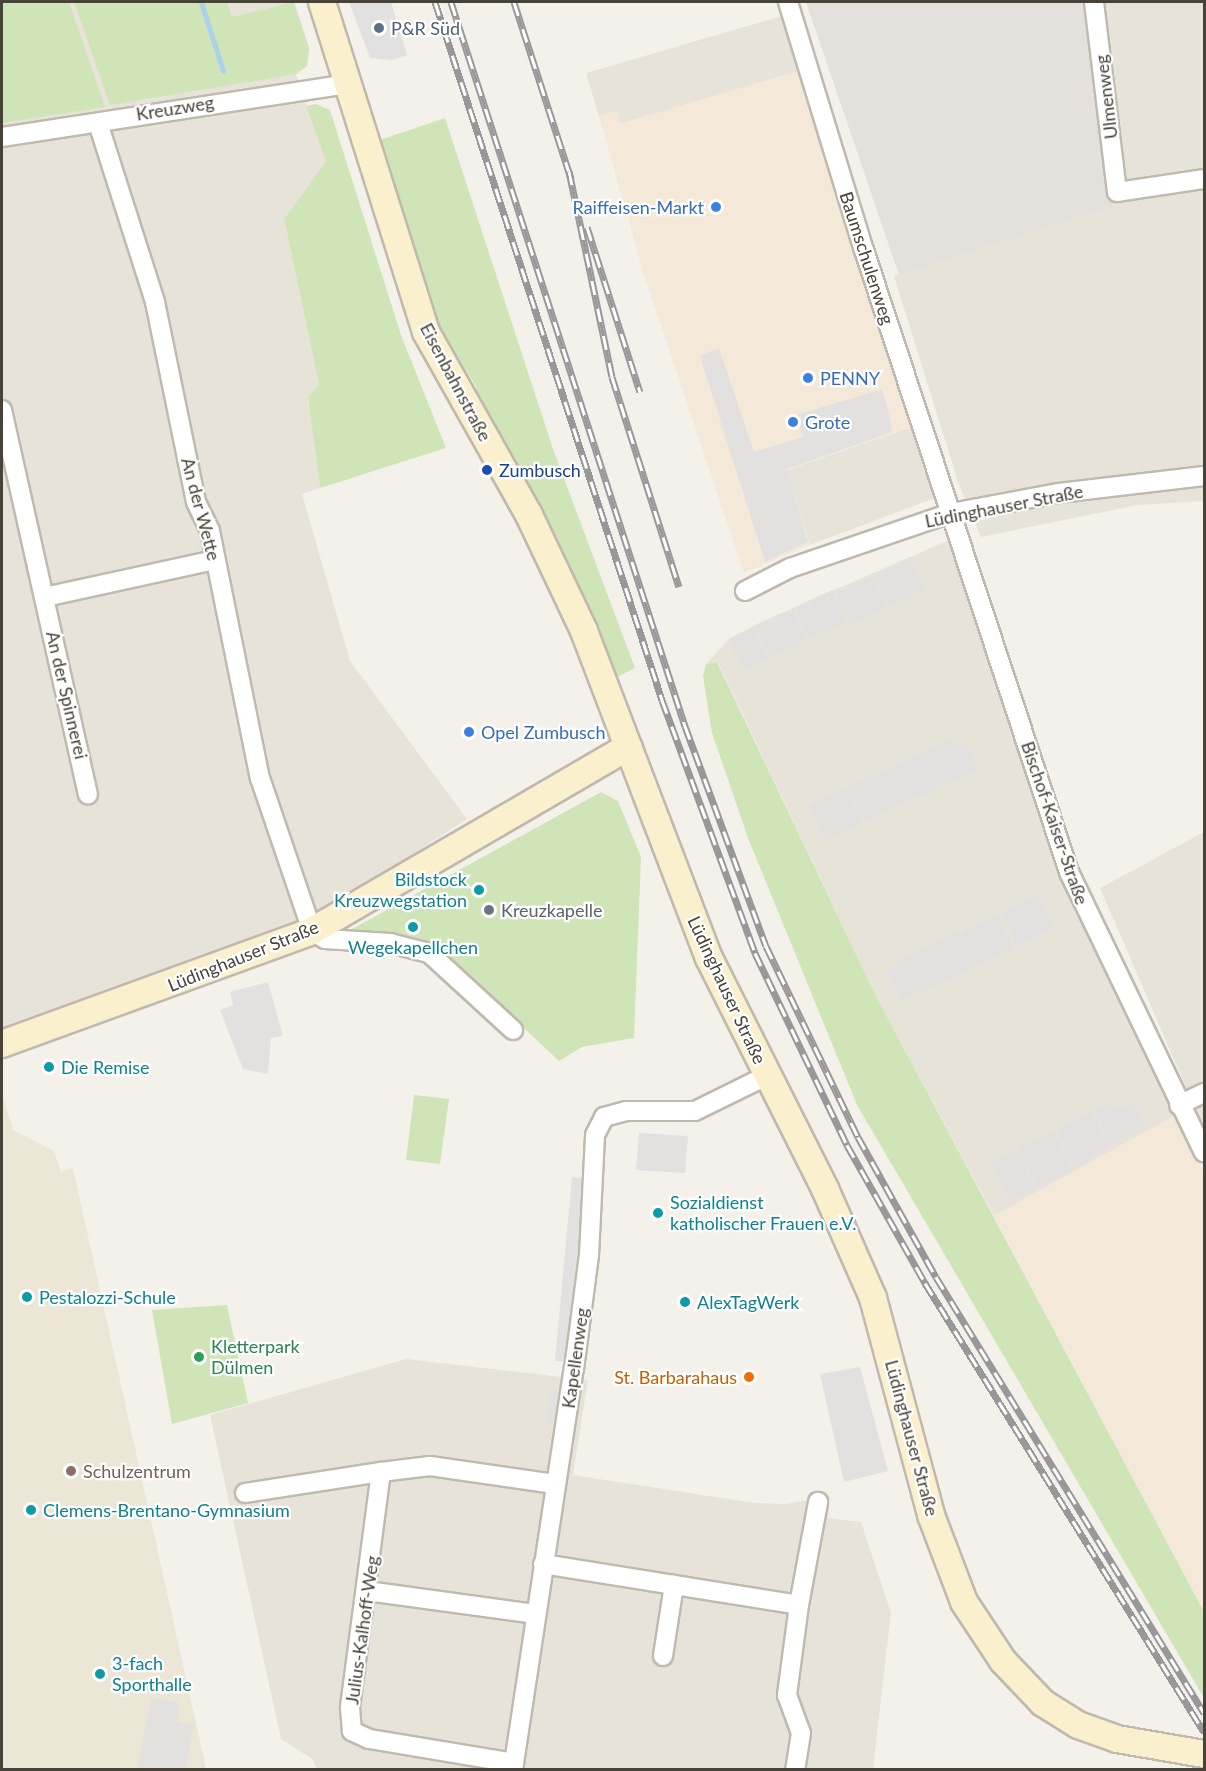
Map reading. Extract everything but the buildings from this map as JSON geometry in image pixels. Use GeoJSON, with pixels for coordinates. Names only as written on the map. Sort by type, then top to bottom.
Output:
{"type":"FeatureCollection","features":[{"type":"Feature","properties":{"kind":"street","name":"Eisenbahnstraße"},"geometry":{"type":"LineString","coordinates":[[322,2],[426,332],[529,515],[584,632],[628,747]]}},
{"type":"Feature","properties":{"kind":"street","name":"Baumschulenweg"},"geometry":{"type":"LineString","coordinates":[[788,2],[951,513]]}},
{"type":"Feature","properties":{"kind":"street","name":"Ulmenweg"},"geometry":{"type":"LineString","coordinates":[[1094,2],[1117,192],[1204,179]]}},
{"type":"Feature","properties":{"kind":"street","name":"Kreuzweg"},"geometry":{"type":"LineString","coordinates":[[2,138],[348,84]]}},
{"type":"Feature","properties":{"kind":"street","name":"An der Wette"},"geometry":{"type":"LineString","coordinates":[[98,123],[155,302],[196,502],[215,560],[262,789],[312,931]]}},
{"type":"Feature","properties":{"kind":"street","name":"An der Spinnerei"},"geometry":{"type":"LineString","coordinates":[[2,410],[88,794]]}},
{"type":"Feature","properties":{"kind":"street","name":"Lüdinghauser Straße"},"geometry":{"type":"LineString","coordinates":[[745,591],[790,568],[951,513],[1204,476]]}},
{"type":"Feature","properties":{"kind":"street","name":"Bischof-Kaiser-Straße"},"geometry":{"type":"LineString","coordinates":[[951,513],[1076,891],[1179,1106],[1204,1152]]}},
{"type":"Feature","properties":{"kind":"street"},"geometry":{"type":"LineString","coordinates":[[45,597],[215,560]]}},
{"type":"Feature","properties":{"kind":"street","name":"Lüdinghauser Straße"},"geometry":{"type":"LineString","coordinates":[[2,1044],[312,931],[628,747],[709,958],[873,1298],[931,1515],[981,1633],[1022,1684],[1078,1725],[1164,1751],[1204,1754]]}},
{"type":"Feature","properties":{"kind":"street"},"geometry":{"type":"LineString","coordinates":[[312,931],[325,939],[390,943],[429,953],[513,1030]]}},
{"type":"Feature","properties":{"kind":"street","name":"Kapellenweg"},"geometry":{"type":"LineString","coordinates":[[513,1766],[589,1255],[595,1135],[604,1117],[626,1111],[695,1112],[766,1076]]}},
{"type":"Feature","properties":{"kind":"street"},"geometry":{"type":"LineString","coordinates":[[1179,1106],[1204,1094]]}},
{"type":"Feature","properties":{"kind":"street"},"geometry":{"type":"LineString","coordinates":[[245,1493],[430,1466],[555,1484]]}},
{"type":"Feature","properties":{"kind":"street","name":"Julius-Kalhoff-Weg"},"geometry":{"type":"LineString","coordinates":[[381,1472],[350,1707],[352,1731],[369,1739],[513,1766]]}},
{"type":"Feature","properties":{"kind":"street"},"geometry":{"type":"LineString","coordinates":[[795,1770],[801,1734],[787,1695],[799,1605],[819,1502]]}},
{"type":"Feature","properties":{"kind":"street"},"geometry":{"type":"LineString","coordinates":[[543,1564],[799,1605]]}},
{"type":"Feature","properties":{"kind":"street"},"geometry":{"type":"LineString","coordinates":[[663,1656],[674,1585]]}},
{"type":"Feature","properties":{"kind":"street"},"geometry":{"type":"LineString","coordinates":[[367,1591],[536,1614]]}},
{"type":"Feature","properties":{"kind":"shaded area"},"geometry":{"type":"Polygon","coordinates":[[[2,2],[294,2],[309,48],[307,66],[296,74],[326,161],[284,219],[319,384],[308,397],[320,488],[302,494],[350,661],[467,819],[299,928],[2,1035],[2,2]]]}},
{"type":"Feature","properties":{"kind":"shaded area","name":"P&R Süd"},"geometry":{"type":"Polygon","coordinates":[[[349,2],[391,2],[407,55],[392,60],[370,58],[349,2]]]}},
{"type":"Feature","properties":{"kind":"shaded area"},"geometry":{"type":"Polygon","coordinates":[[[806,2],[1093,2],[1116,206],[899,275],[806,2]]]}},
{"type":"Feature","properties":{"kind":"shaded area"},"geometry":{"type":"Polygon","coordinates":[[[1093,2],[1204,2],[1204,501],[1138,505],[981,537],[959,485],[894,276],[1116,206],[1093,2]]]}},
{"type":"Feature","properties":{"kind":"shaded area"},"geometry":{"type":"Polygon","coordinates":[[[782,16],[799,71],[620,124],[616,111],[599,116],[586,73],[782,16]]]}},
{"type":"Feature","properties":{"kind":"shaded area"},"geometry":{"type":"Polygon","coordinates":[[[799,71],[912,427],[787,470],[810,545],[744,573],[644,275],[599,116],[616,111],[620,124],[799,71]]]}},
{"type":"Feature","properties":{"kind":"shaded area"},"geometry":{"type":"Polygon","coordinates":[[[719,348],[754,452],[803,437],[796,415],[882,389],[892,426],[890,433],[787,469],[808,542],[765,562],[700,356],[719,348]]]}},
{"type":"Feature","properties":{"kind":"shaded area"},"geometry":{"type":"Polygon","coordinates":[[[912,427],[935,498],[810,545],[787,470],[912,427]]]}},
{"type":"Feature","properties":{"kind":"shaded area"},"geometry":{"type":"Polygon","coordinates":[[[949,540],[1071,896],[1174,1116],[994,1216],[876,996],[718,662],[706,664],[729,639],[761,622],[949,540]]]}},
{"type":"Feature","properties":{"kind":"shaded area"},"geometry":{"type":"Polygon","coordinates":[[[911,559],[925,590],[889,607],[875,576],[911,559]]]}},
{"type":"Feature","properties":{"kind":"shaded area"},"geometry":{"type":"Polygon","coordinates":[[[873,576],[887,608],[851,625],[836,593],[873,576]]]}},
{"type":"Feature","properties":{"kind":"shaded area"},"geometry":{"type":"Polygon","coordinates":[[[832,590],[846,622],[809,639],[795,607],[832,590]]]}},
{"type":"Feature","properties":{"kind":"shaded area"},"geometry":{"type":"Polygon","coordinates":[[[793,610],[807,641],[771,658],[756,627],[793,610]]]}},
{"type":"Feature","properties":{"kind":"shaded area"},"geometry":{"type":"Polygon","coordinates":[[[754,628],[768,659],[743,671],[729,639],[754,628]]]}},
{"type":"Feature","properties":{"kind":"shaded area"},"geometry":{"type":"Polygon","coordinates":[[[951,739],[954,745],[964,740],[977,769],[940,787],[926,757],[939,787],[902,804],[886,770],[951,739]]]}},
{"type":"Feature","properties":{"kind":"shaded area"},"geometry":{"type":"Polygon","coordinates":[[[885,770],[901,804],[864,822],[848,787],[885,770]]]}},
{"type":"Feature","properties":{"kind":"shaded area"},"geometry":{"type":"Polygon","coordinates":[[[846,788],[862,822],[825,840],[809,806],[846,788]]]}},
{"type":"Feature","properties":{"kind":"shaded area"},"geometry":{"type":"Polygon","coordinates":[[[1204,832],[1204,1129],[1100,888],[1204,832]]]}},
{"type":"Feature","properties":{"kind":"shaded area"},"geometry":{"type":"Polygon","coordinates":[[[1038,895],[1054,929],[1017,946],[1001,912],[1038,895]]]}},
{"type":"Feature","properties":{"kind":"shaded area"},"geometry":{"type":"Polygon","coordinates":[[[999,914],[1014,948],[977,965],[961,931],[999,914]]]}},
{"type":"Feature","properties":{"kind":"shaded area"},"geometry":{"type":"Polygon","coordinates":[[[960,931],[976,966],[901,1001],[887,971],[897,967],[895,962],[960,931]]]}},
{"type":"Feature","properties":{"kind":"shaded area"},"geometry":{"type":"Polygon","coordinates":[[[268,982],[283,1036],[271,1038],[268,1074],[243,1069],[220,1010],[233,1005],[230,992],[268,982]]]}},
{"type":"Feature","properties":{"kind":"shaded area","name":"Schulzentrum"},"geometry":{"type":"Polygon","coordinates":[[[2,1094],[13,1130],[54,1151],[61,1172],[73,1168],[206,1769],[2,1769],[2,1094]]]}},
{"type":"Feature","properties":{"kind":"shaded area"},"geometry":{"type":"Polygon","coordinates":[[[1104,1104],[1125,1109],[1135,1104],[1147,1126],[1111,1145],[1094,1110],[1104,1104]]]}},
{"type":"Feature","properties":{"kind":"shaded area"},"geometry":{"type":"Polygon","coordinates":[[[1091,1111],[1110,1147],[1076,1169],[1056,1130],[1091,1111]]]}},
{"type":"Feature","properties":{"kind":"shaded area"},"geometry":{"type":"Polygon","coordinates":[[[1174,1116],[1204,1173],[1204,1612],[994,1216],[1174,1116]]]}},
{"type":"Feature","properties":{"kind":"shaded area"},"geometry":{"type":"Polygon","coordinates":[[[1053,1131],[1073,1170],[1038,1189],[1018,1150],[1053,1131]]]}},
{"type":"Feature","properties":{"kind":"shaded area"},"geometry":{"type":"Polygon","coordinates":[[[639,1133],[688,1136],[685,1173],[636,1170],[639,1133]]]}},
{"type":"Feature","properties":{"kind":"shaded area"},"geometry":{"type":"Polygon","coordinates":[[[1016,1151],[1036,1189],[1011,1202],[991,1164],[1016,1151]]]}},
{"type":"Feature","properties":{"kind":"shaded area"},"geometry":{"type":"Polygon","coordinates":[[[572,1177],[585,1178],[570,1362],[555,1361],[572,1177]]]}},
{"type":"Feature","properties":{"kind":"shaded area"},"geometry":{"type":"Polygon","coordinates":[[[406,1359],[588,1380],[573,1475],[754,1503],[786,1504],[830,1496],[828,1518],[861,1522],[891,1613],[873,1769],[317,1769],[312,1759],[281,1739],[210,1415],[406,1359]]]}},
{"type":"Feature","properties":{"kind":"shaded area"},"geometry":{"type":"Polygon","coordinates":[[[860,1367],[888,1471],[844,1482],[820,1374],[860,1367]]]}},
{"type":"Feature","properties":{"kind":"shaded area"},"geometry":{"type":"Polygon","coordinates":[[[551,1388],[564,1390],[558,1424],[546,1422],[551,1388]]]}},
{"type":"Feature","properties":{"kind":"shaded area"},"geometry":{"type":"Polygon","coordinates":[[[151,1698],[180,1703],[177,1722],[194,1725],[186,1769],[137,1769],[151,1698]]]}},
{"type":"Feature","properties":{"kind":"green space"},"geometry":{"type":"Polygon","coordinates":[[[2,2],[69,2],[105,107],[2,123],[2,2]]]}},
{"type":"Feature","properties":{"kind":"green space"},"geometry":{"type":"Polygon","coordinates":[[[74,2],[227,2],[232,17],[294,2],[309,48],[307,66],[296,74],[110,105],[74,2]]]}},
{"type":"Feature","properties":{"kind":"green space"},"geometry":{"type":"Polygon","coordinates":[[[316,104],[330,110],[401,335],[446,448],[320,488],[308,397],[319,384],[284,219],[326,161],[306,106],[316,104]]]}},
{"type":"Feature","properties":{"kind":"green space"},"geometry":{"type":"Polygon","coordinates":[[[445,118],[553,449],[635,668],[605,683],[466,400],[477,388],[438,324],[380,140],[445,118]]]}},
{"type":"Feature","properties":{"kind":"green space"},"geometry":{"type":"Polygon","coordinates":[[[717,662],[876,996],[1204,1612],[1204,1698],[857,1105],[748,838],[712,733],[703,676],[706,664],[717,662]]]}},
{"type":"Feature","properties":{"kind":"green space"},"geometry":{"type":"Polygon","coordinates":[[[601,792],[618,801],[641,857],[634,1038],[582,1047],[559,1061],[458,966],[431,948],[343,934],[601,792]]]}},
{"type":"Feature","properties":{"kind":"green space"},"geometry":{"type":"Polygon","coordinates":[[[414,1095],[449,1099],[440,1164],[406,1160],[414,1095]]]}},
{"type":"Feature","properties":{"kind":"green space","name":"Kletterpark Dülmen"},"geometry":{"type":"Polygon","coordinates":[[[227,1305],[248,1403],[172,1424],[152,1310],[227,1305]]]}},
{"type":"Feature","properties":{"kind":"waterway"},"geometry":{"type":"LineString","coordinates":[[201,2],[223,71]]}},
{"type":"Feature","properties":{"kind":"railway"},"geometry":{"type":"LineString","coordinates":[[435,2],[662,700],[755,953],[847,1145],[925,1283],[1204,1732]]}},
{"type":"Feature","properties":{"kind":"railway"},"geometry":{"type":"LineString","coordinates":[[451,2],[685,726],[766,946],[858,1137],[936,1277],[1204,1713]]}},
{"type":"Feature","properties":{"kind":"railway"},"geometry":{"type":"LineString","coordinates":[[514,2],[571,179]]}},
{"type":"Feature","properties":{"kind":"railway"},"geometry":{"type":"LineString","coordinates":[[569,171],[612,377],[679,587]]}},
{"type":"Feature","properties":{"kind":"railway"},"geometry":{"type":"LineString","coordinates":[[587,227],[640,392]]}},
{"type":"Feature","properties":{"kind":"place","name":"P&R Süd"},"geometry":{"type":"Point","coordinates":[379,28]}},
{"type":"Feature","properties":{"kind":"place","name":"Raiffeisen-Markt"},"geometry":{"type":"Point","coordinates":[716,207]}},
{"type":"Feature","properties":{"kind":"place","name":"PENNY"},"geometry":{"type":"Point","coordinates":[808,378]}},
{"type":"Feature","properties":{"kind":"place","name":"Grote"},"geometry":{"type":"Point","coordinates":[793,422]}},
{"type":"Feature","properties":{"kind":"place","name":"Zumbusch"},"geometry":{"type":"Point","coordinates":[487,470]}},
{"type":"Feature","properties":{"kind":"place","name":"Opel Zumbusch"},"geometry":{"type":"Point","coordinates":[469,732]}},
{"type":"Feature","properties":{"kind":"place","name":"Bildstock Kreuzwegstation"},"geometry":{"type":"Point","coordinates":[479,890]}},
{"type":"Feature","properties":{"kind":"place","name":"Kreuzkapelle"},"geometry":{"type":"Point","coordinates":[489,910]}},
{"type":"Feature","properties":{"kind":"place","name":"Wegekapellchen"},"geometry":{"type":"Point","coordinates":[413,927]}},
{"type":"Feature","properties":{"kind":"place","name":"Die Remise"},"geometry":{"type":"Point","coordinates":[49,1067]}},
{"type":"Feature","properties":{"kind":"place","name":"Sozialdienst katholischer Frauen e.V."},"geometry":{"type":"Point","coordinates":[658,1213]}},
{"type":"Feature","properties":{"kind":"place","name":"Pestalozzi-Schule"},"geometry":{"type":"Point","coordinates":[27,1297]}},
{"type":"Feature","properties":{"kind":"place","name":"AlexTagWerk"},"geometry":{"type":"Point","coordinates":[685,1302]}},
{"type":"Feature","properties":{"kind":"place","name":"Kletterpark Dülmen"},"geometry":{"type":"Point","coordinates":[199,1357]}},
{"type":"Feature","properties":{"kind":"place","name":"St. Barbarahaus"},"geometry":{"type":"Point","coordinates":[749,1377]}},
{"type":"Feature","properties":{"kind":"place","name":"Schulzentrum"},"geometry":{"type":"Point","coordinates":[71,1471]}},
{"type":"Feature","properties":{"kind":"place","name":"Clemens-Brentano-Gymnasium"},"geometry":{"type":"Point","coordinates":[31,1510]}},
{"type":"Feature","properties":{"kind":"place","name":"3-fach Sporthalle"},"geometry":{"type":"Point","coordinates":[100,1674]}}]}
